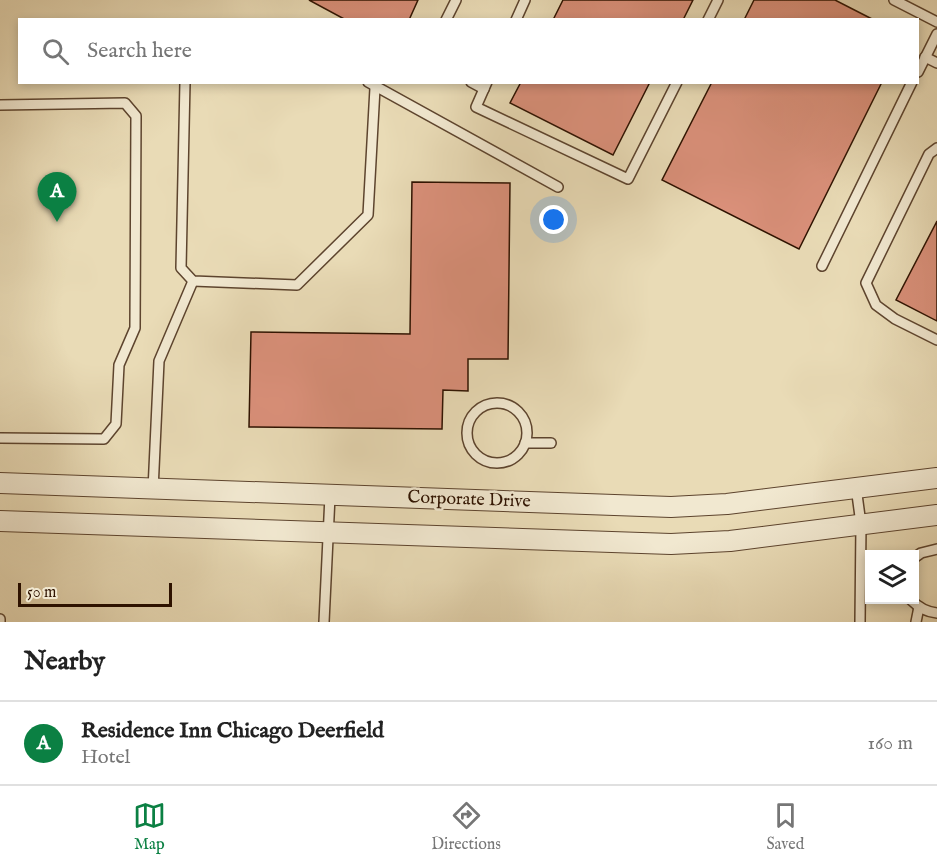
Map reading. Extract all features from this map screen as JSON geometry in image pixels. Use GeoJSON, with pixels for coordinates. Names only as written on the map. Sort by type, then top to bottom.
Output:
{"type":"FeatureCollection","features":[{"type":"Feature","properties":{"kind":"street","name":"Corporate Drive"},"geometry":{"type":"LineString","coordinates":[[0,483],[671,507],[727,504],[937,478]]}},
{"type":"Feature","properties":{"kind":"street","name":"Corporate Drive"},"geometry":{"type":"LineString","coordinates":[[0,521],[671,544],[730,541],[937,516]]}},
{"type":"Feature","properties":{"kind":"lane"},"geometry":{"type":"LineString","coordinates":[[447,18],[456,0]]}},
{"type":"Feature","properties":{"kind":"lane"},"geometry":{"type":"LineString","coordinates":[[517,18],[525,0]]}},
{"type":"Feature","properties":{"kind":"lane"},"geometry":{"type":"LineString","coordinates":[[709,18],[718,0]]}},
{"type":"Feature","properties":{"kind":"lane"},"geometry":{"type":"LineString","coordinates":[[894,0],[937,22]]}},
{"type":"Feature","properties":{"kind":"lane"},"geometry":{"type":"LineString","coordinates":[[919,70],[937,34]]}},
{"type":"Feature","properties":{"kind":"lane"},"geometry":{"type":"LineString","coordinates":[[925,57],[937,63]]}},
{"type":"Feature","properties":{"kind":"lane"},"geometry":{"type":"LineString","coordinates":[[185,84],[181,268],[193,281],[297,285],[368,215],[372,85],[558,187]]}},
{"type":"Feature","properties":{"kind":"lane"},"geometry":{"type":"LineString","coordinates":[[486,86],[476,107],[628,179],[676,84]]}},
{"type":"Feature","properties":{"kind":"lane"},"geometry":{"type":"LineString","coordinates":[[822,266],[911,84]]}},
{"type":"Feature","properties":{"kind":"lane"},"geometry":{"type":"LineString","coordinates":[[0,105],[125,103],[136,116],[135,328],[119,365],[116,424],[104,439],[0,438]]}},
{"type":"Feature","properties":{"kind":"lane"},"geometry":{"type":"LineString","coordinates":[[937,148],[929,154],[866,282],[876,305],[895,319],[937,340]]}},
{"type":"Feature","properties":{"kind":"lane"},"geometry":{"type":"LineString","coordinates":[[153,490],[159,361],[193,281]]}},
{"type":"Feature","properties":{"kind":"lane"},"geometry":{"type":"LineString","coordinates":[[502,403],[512,407],[520,414],[527,433],[525,443],[520,452],[505,463],[486,462],[471,450],[466,431],[473,414],[482,407],[502,403]]}},
{"type":"Feature","properties":{"kind":"lane"},"geometry":{"type":"LineString","coordinates":[[525,443],[551,442]]}},
{"type":"Feature","properties":{"kind":"lane"},"geometry":{"type":"LineString","coordinates":[[856,487],[865,579],[860,622]]}},
{"type":"Feature","properties":{"kind":"lane"},"geometry":{"type":"LineString","coordinates":[[324,622],[330,496]]}},
{"type":"Feature","properties":{"kind":"lane"},"geometry":{"type":"LineString","coordinates":[[919,555],[937,549]]}},
{"type":"Feature","properties":{"kind":"lane"},"geometry":{"type":"LineString","coordinates":[[915,604],[919,608],[937,613]]}},
{"type":"Feature","properties":{"kind":"lane"},"geometry":{"type":"LineString","coordinates":[[916,622],[919,608]]}},
{"type":"Feature","properties":{"kind":"building"},"geometry":{"type":"Polygon","coordinates":[[[309,0],[418,0],[410,18],[342,18],[309,0]]]}},
{"type":"Feature","properties":{"kind":"building"},"geometry":{"type":"Polygon","coordinates":[[[563,0],[693,0],[684,18],[554,18],[563,0]]]}},
{"type":"Feature","properties":{"kind":"building"},"geometry":{"type":"Polygon","coordinates":[[[754,0],[835,0],[870,18],[745,18],[754,0]]]}},
{"type":"Feature","properties":{"kind":"building"},"geometry":{"type":"Polygon","coordinates":[[[520,84],[649,84],[613,155],[510,103],[520,84]]]}},
{"type":"Feature","properties":{"kind":"building"},"geometry":{"type":"Polygon","coordinates":[[[711,84],[881,84],[799,249],[662,180],[711,84]]]}},
{"type":"Feature","properties":{"kind":"building"},"geometry":{"type":"Polygon","coordinates":[[[412,182],[510,183],[508,359],[468,359],[468,391],[443,390],[442,429],[249,427],[251,332],[410,334],[412,182]]]}},
{"type":"Feature","properties":{"kind":"building"},"geometry":{"type":"Polygon","coordinates":[[[937,221],[937,321],[896,300],[937,221]]]}},
{"type":"Feature","properties":{"kind":"place","name":"Residence Inn Chicago Deerfield"},"geometry":{"type":"Point","coordinates":[57,222]}}]}
